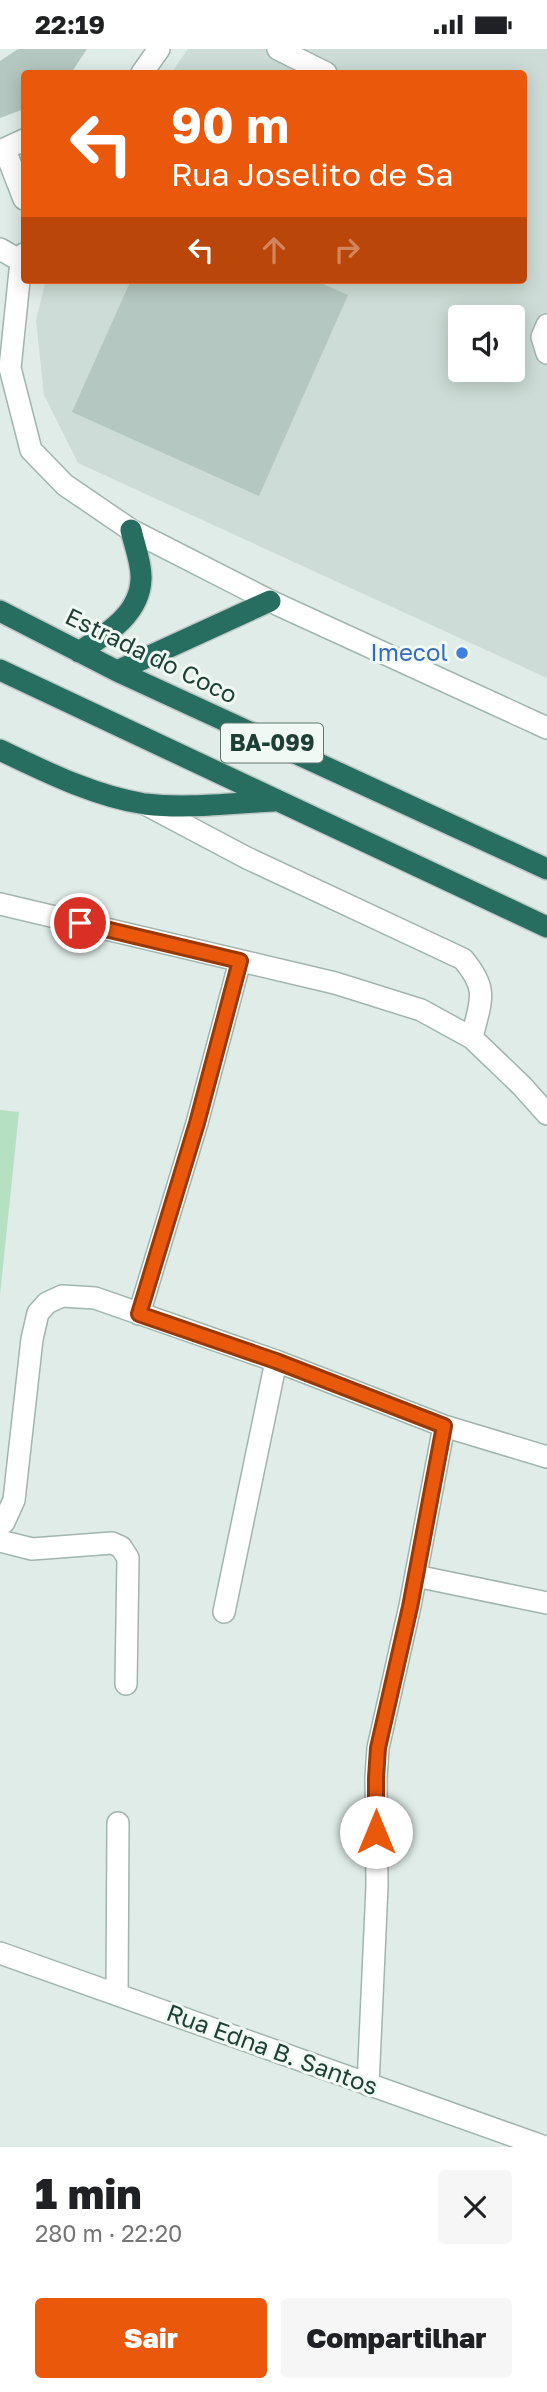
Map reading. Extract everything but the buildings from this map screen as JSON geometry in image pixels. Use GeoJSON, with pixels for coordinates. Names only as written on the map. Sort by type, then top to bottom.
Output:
{"type":"FeatureCollection","features":[{"type":"Feature","properties":{"kind":"highway"},"geometry":{"type":"LineString","coordinates":[[79,652],[117,626],[136,599],[142,578],[131,530]]}},
{"type":"Feature","properties":{"kind":"highway"},"geometry":{"type":"LineString","coordinates":[[117,671],[270,601]]}},
{"type":"Feature","properties":{"kind":"highway","name":"Estrada do Coco"},"geometry":{"type":"LineString","coordinates":[[0,611],[117,671],[547,869]]}},
{"type":"Feature","properties":{"kind":"highway","name":"BA-099"},"geometry":{"type":"LineString","coordinates":[[0,670],[547,927]]}},
{"type":"Feature","properties":{"kind":"highway"},"geometry":{"type":"LineString","coordinates":[[0,750],[98,793],[145,803],[181,806],[278,801]]}},
{"type":"Feature","properties":{"kind":"street"},"geometry":{"type":"LineString","coordinates":[[144,70],[159,49]]}},
{"type":"Feature","properties":{"kind":"street"},"geometry":{"type":"LineString","coordinates":[[278,49],[320,70]]}},
{"type":"Feature","properties":{"kind":"street"},"geometry":{"type":"LineString","coordinates":[[21,141],[3,150],[21,192]]}},
{"type":"Feature","properties":{"kind":"street"},"geometry":{"type":"LineString","coordinates":[[0,249],[21,257]]}},
{"type":"Feature","properties":{"kind":"street"},"geometry":{"type":"LineString","coordinates":[[21,275],[10,368],[31,450],[65,485],[131,530],[270,601],[547,728]]}},
{"type":"Feature","properties":{"kind":"street"},"geometry":{"type":"LineString","coordinates":[[547,325],[542,337],[547,353]]}},
{"type":"Feature","properties":{"kind":"street"},"geometry":{"type":"LineString","coordinates":[[145,803],[247,857],[463,959],[476,974],[483,992],[472,1038]]}},
{"type":"Feature","properties":{"kind":"street"},"geometry":{"type":"LineString","coordinates":[[0,904],[335,983],[421,1010],[472,1038],[547,1114]]}},
{"type":"Feature","properties":{"kind":"street"},"geometry":{"type":"LineString","coordinates":[[139,1314],[197,1123],[240,961]]}},
{"type":"Feature","properties":{"kind":"street"},"geometry":{"type":"LineString","coordinates":[[0,1525],[14,1500],[32,1339],[38,1313],[47,1303],[62,1296],[95,1299],[276,1361],[444,1426],[547,1457]]}},
{"type":"Feature","properties":{"kind":"street"},"geometry":{"type":"LineString","coordinates":[[224,1612],[276,1361]]}},
{"type":"Feature","properties":{"kind":"street"},"geometry":{"type":"LineString","coordinates":[[368,2085],[377,1886],[378,1748],[416,1576],[444,1426]]}},
{"type":"Feature","properties":{"kind":"street"},"geometry":{"type":"LineString","coordinates":[[0,1541],[32,1549],[112,1543],[121,1547],[128,1558],[126,1684]]}},
{"type":"Feature","properties":{"kind":"street"},"geometry":{"type":"LineString","coordinates":[[416,1576],[547,1603]]}},
{"type":"Feature","properties":{"kind":"street"},"geometry":{"type":"LineString","coordinates":[[117,1994],[118,1823]]}},
{"type":"Feature","properties":{"kind":"street","name":"Rua Edna B. Santos"},"geometry":{"type":"LineString","coordinates":[[0,1953],[545,2147]]}},
{"type":"Feature","properties":{"kind":"shaded area"},"geometry":{"type":"Polygon","coordinates":[[[188,49],[547,49],[547,678],[78,463],[44,395],[36,320],[45,284],[527,284],[527,70],[173,70],[188,49]]]}},
{"type":"Feature","properties":{"kind":"green space"},"geometry":{"type":"Polygon","coordinates":[[[0,1110],[19,1112],[0,1295],[0,1110]]]}},
{"type":"Feature","properties":{"kind":"place","name":"Imecol"},"geometry":{"type":"Point","coordinates":[462,653]}},
{"type":"Feature","properties":{"kind":"route"},"geometry":{"type":"LineString","coordinates":[[80,923],[240,961],[197,1123],[139,1314],[276,1361],[444,1426],[410,1607],[378,1748],[376,1832]]}}]}
